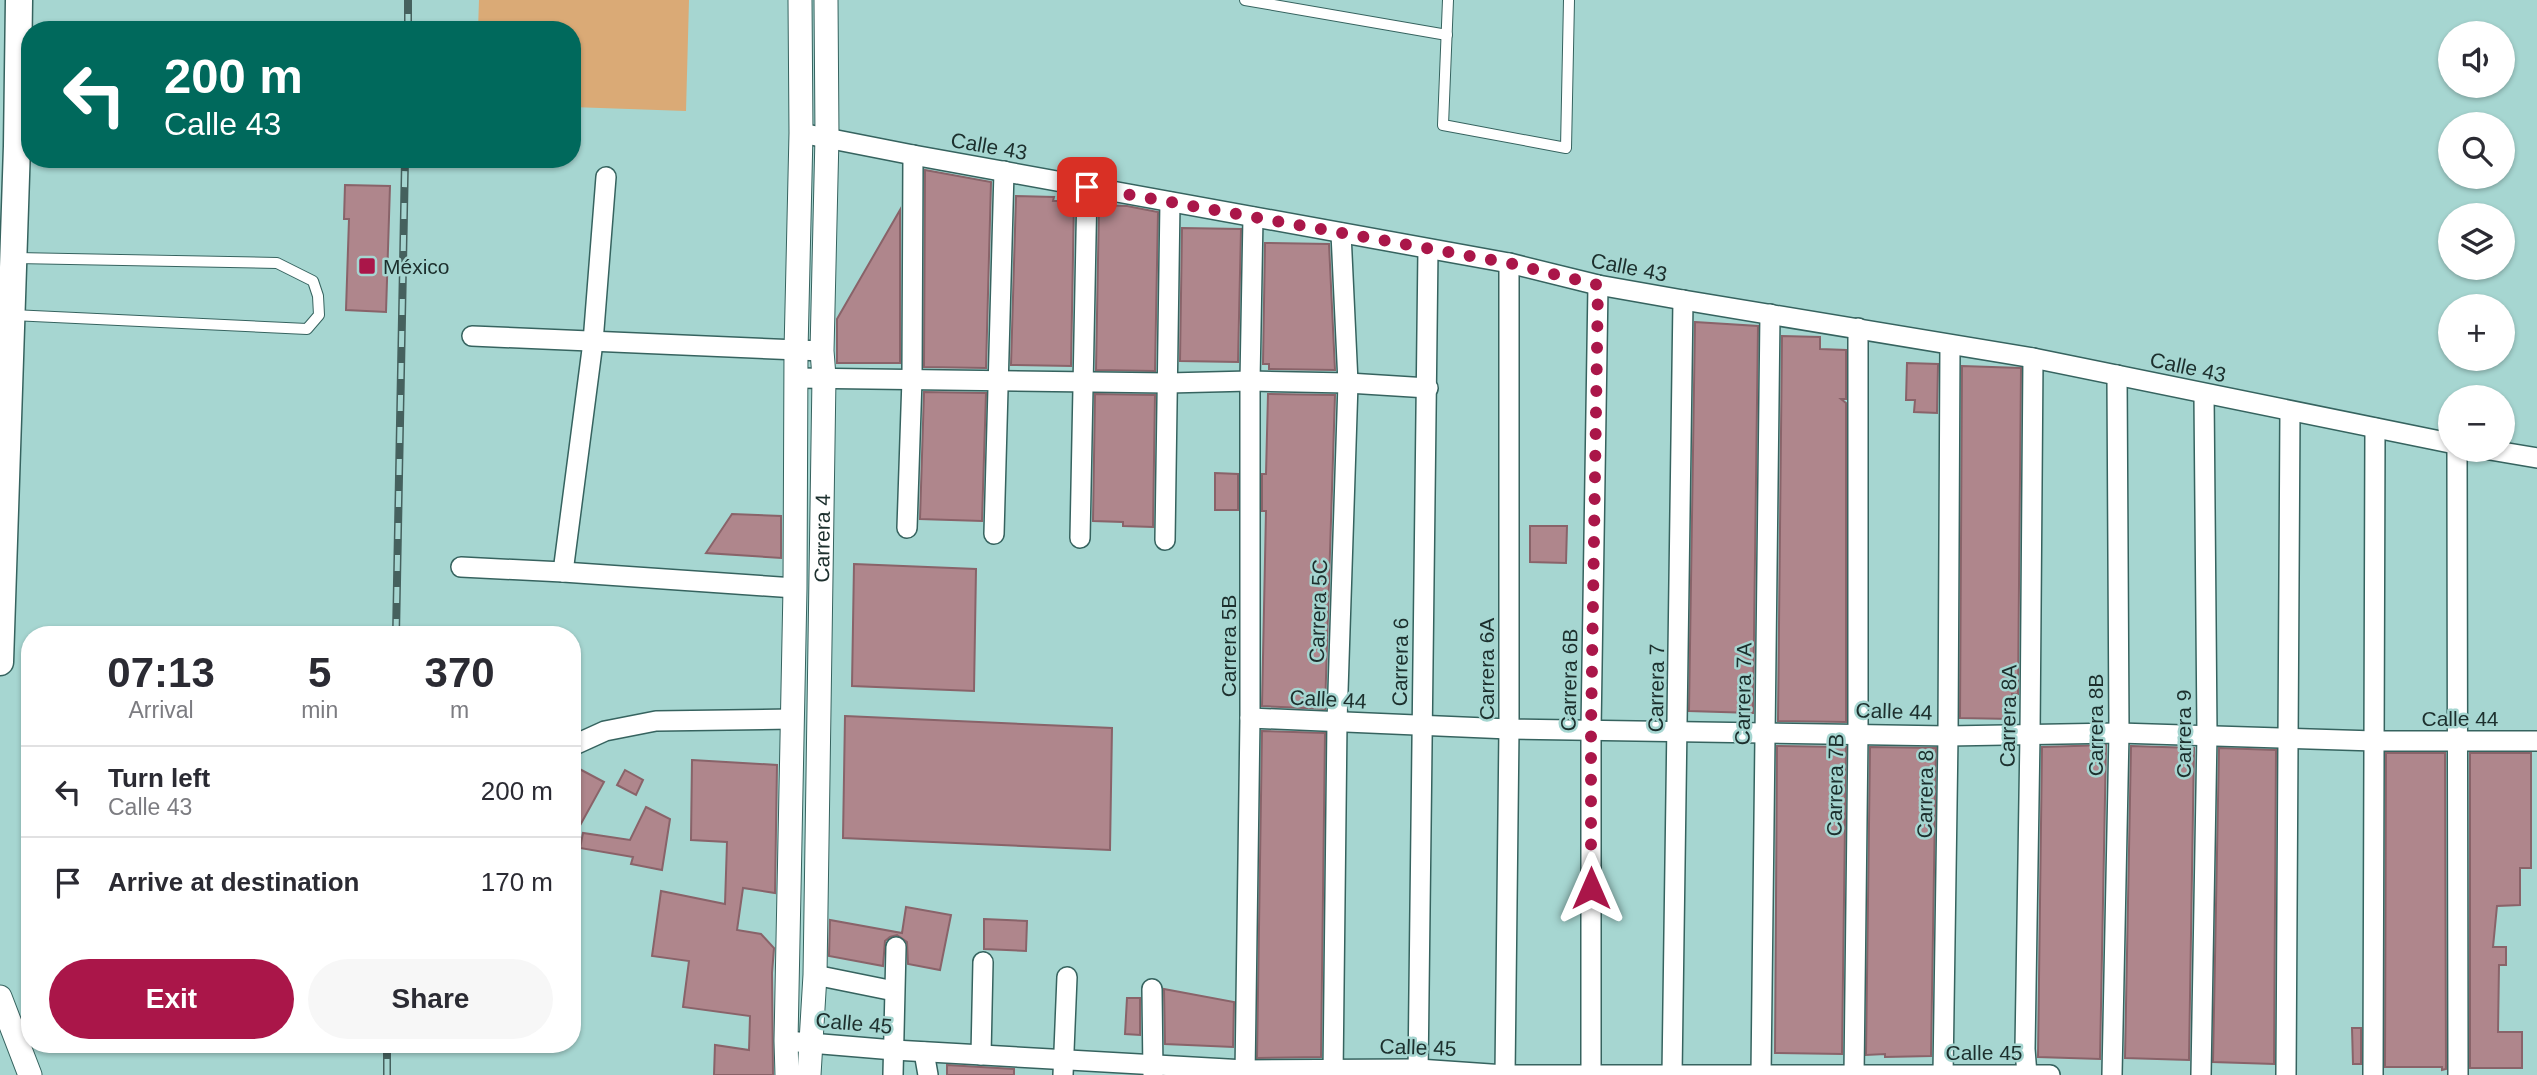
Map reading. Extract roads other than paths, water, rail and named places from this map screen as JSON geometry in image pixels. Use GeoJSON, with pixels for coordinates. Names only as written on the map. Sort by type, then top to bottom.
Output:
{"type":"FeatureCollection","features":[{"type":"Feature","properties":{"kind":"main road"},"geometry":{"type":"LineString","coordinates":[[0,662],[5,356],[12,314],[9,256],[19,0]]}},
{"type":"Feature","properties":{"kind":"street","name":"Carrera 4"},"geometry":{"type":"LineString","coordinates":[[787,1075],[801,133],[800,0]]}},
{"type":"Feature","properties":{"kind":"street","name":"Carrera 4"},"geometry":{"type":"LineString","coordinates":[[809,1075],[815,975],[827,136],[826,0]]}},
{"type":"Feature","properties":{"kind":"street","name":"Calle 43"},"geometry":{"type":"LineString","coordinates":[[801,133],[1509,263],[1598,285],[2033,358],[2438,441]]}},
{"type":"Feature","properties":{"kind":"street"},"geometry":{"type":"LineString","coordinates":[[907,528],[912,379],[913,155]]}},
{"type":"Feature","properties":{"kind":"street"},"geometry":{"type":"LineString","coordinates":[[994,534],[1004,172]]}},
{"type":"Feature","properties":{"kind":"street"},"geometry":{"type":"LineString","coordinates":[[563,572],[593,342],[606,177]]}},
{"type":"Feature","properties":{"kind":"street"},"geometry":{"type":"LineString","coordinates":[[1080,538],[1087,187]]}},
{"type":"Feature","properties":{"kind":"street"},"geometry":{"type":"LineString","coordinates":[[1165,540],[1170,202]]}},
{"type":"Feature","properties":{"kind":"street","name":"Carrera 5B"},"geometry":{"type":"LineString","coordinates":[[1245,1072],[1253,217]]}},
{"type":"Feature","properties":{"kind":"street","name":"Carrera 5C"},"geometry":{"type":"LineString","coordinates":[[1334,1072],[1337,722],[1348,383],[1341,233]]}},
{"type":"Feature","properties":{"kind":"street","name":"Carrera 6"},"geometry":{"type":"LineString","coordinates":[[1418,1072],[1428,249]]}},
{"type":"Feature","properties":{"kind":"street","name":"Carrera 6A"},"geometry":{"type":"LineString","coordinates":[[1505,1075],[1509,263]]}},
{"type":"Feature","properties":{"kind":"street","name":"Carrera 6B"},"geometry":{"type":"LineString","coordinates":[[1591,1074],[1591,730],[1598,285]]}},
{"type":"Feature","properties":{"kind":"street","name":"Carrera 7"},"geometry":{"type":"LineString","coordinates":[[1672,1075],[1679,730],[1683,300]]}},
{"type":"Feature","properties":{"kind":"street","name":"Carrera 7A"},"geometry":{"type":"LineString","coordinates":[[1761,1075],[1770,314]]}},
{"type":"Feature","properties":{"kind":"street","name":"Carrera 7B"},"geometry":{"type":"LineString","coordinates":[[1854,1074],[1858,733],[1858,328]]}},
{"type":"Feature","properties":{"kind":"street"},"geometry":{"type":"LineString","coordinates":[[472,336],[822,351]]}},
{"type":"Feature","properties":{"kind":"street","name":"Carrera 8"},"geometry":{"type":"LineString","coordinates":[[1943,1075],[1950,345]]}},
{"type":"Feature","properties":{"kind":"street","name":"Carrera 8A"},"geometry":{"type":"LineString","coordinates":[[2027,1074],[2025,1049],[2031,735],[2033,358]]}},
{"type":"Feature","properties":{"kind":"street","name":"Carrera 8B"},"geometry":{"type":"LineString","coordinates":[[2112,1075],[2119,733],[2117,375]]}},
{"type":"Feature","properties":{"kind":"street"},"geometry":{"type":"LineString","coordinates":[[797,378],[1168,383],[1250,381],[1428,388]]}},
{"type":"Feature","properties":{"kind":"street","name":"Carrera 9"},"geometry":{"type":"LineString","coordinates":[[2201,1075],[2207,734],[2204,394]]}},
{"type":"Feature","properties":{"kind":"street"},"geometry":{"type":"LineString","coordinates":[[2286,1075],[2290,411]]}},
{"type":"Feature","properties":{"kind":"street"},"geometry":{"type":"LineString","coordinates":[[2373,1075],[2375,428]]}},
{"type":"Feature","properties":{"kind":"street"},"geometry":{"type":"LineString","coordinates":[[2515,454],[2537,458]]}},
{"type":"Feature","properties":{"kind":"street"},"geometry":{"type":"LineString","coordinates":[[2457,462],[2458,1075]]}},
{"type":"Feature","properties":{"kind":"street"},"geometry":{"type":"LineString","coordinates":[[461,567],[795,588]]}},
{"type":"Feature","properties":{"kind":"street","name":"Calle 44"},"geometry":{"type":"LineString","coordinates":[[1250,718],[1508,729],[1948,736],[2207,734],[2375,741],[2537,741]]}},
{"type":"Feature","properties":{"kind":"street"},"geometry":{"type":"LineString","coordinates":[[581,742],[605,731],[656,721],[792,719]]}},
{"type":"Feature","properties":{"kind":"street"},"geometry":{"type":"LineString","coordinates":[[893,1075],[896,947]]}},
{"type":"Feature","properties":{"kind":"street"},"geometry":{"type":"LineString","coordinates":[[981,1055],[983,962]]}},
{"type":"Feature","properties":{"kind":"street"},"geometry":{"type":"LineString","coordinates":[[815,975],[894,991]]}},
{"type":"Feature","properties":{"kind":"street"},"geometry":{"type":"LineString","coordinates":[[1063,1067],[1067,977]]}},
{"type":"Feature","properties":{"kind":"street"},"geometry":{"type":"LineString","coordinates":[[1152,989],[1153,1069]]}},
{"type":"Feature","properties":{"kind":"street"},"geometry":{"type":"LineString","coordinates":[[0,998],[21,1052]]}},
{"type":"Feature","properties":{"kind":"street","name":"Calle 45"},"geometry":{"type":"LineString","coordinates":[[786,1041],[981,1055],[1063,1067],[1245,1072],[2050,1075]]}},
{"type":"Feature","properties":{"kind":"street"},"geometry":{"type":"LineString","coordinates":[[924,1052],[928,1075]]}},
{"type":"Feature","properties":{"kind":"street"},"geometry":{"type":"LineString","coordinates":[[21,1053],[30,1075]]}},
{"type":"Feature","properties":{"kind":"lane"},"geometry":{"type":"LineString","coordinates":[[1245,0],[1447,34]]}},
{"type":"Feature","properties":{"kind":"lane"},"geometry":{"type":"LineString","coordinates":[[1448,0],[1443,125],[1566,148],[1569,0]]}},
{"type":"Feature","properties":{"kind":"lane"},"geometry":{"type":"LineString","coordinates":[[9,256],[277,263],[313,281],[318,296],[319,315],[307,329],[12,314]]}},
{"type":"Feature","properties":{"kind":"railway"},"geometry":{"type":"LineString","coordinates":[[408,0],[408,21]]}},
{"type":"Feature","properties":{"kind":"railway"},"geometry":{"type":"LineString","coordinates":[[396,626],[405,168]]}},
{"type":"Feature","properties":{"kind":"railway"},"geometry":{"type":"LineString","coordinates":[[387,1053],[387,1075]]}},
{"type":"Feature","properties":{"kind":"place","name":"México"},"geometry":{"type":"Point","coordinates":[367,266]}}]}
